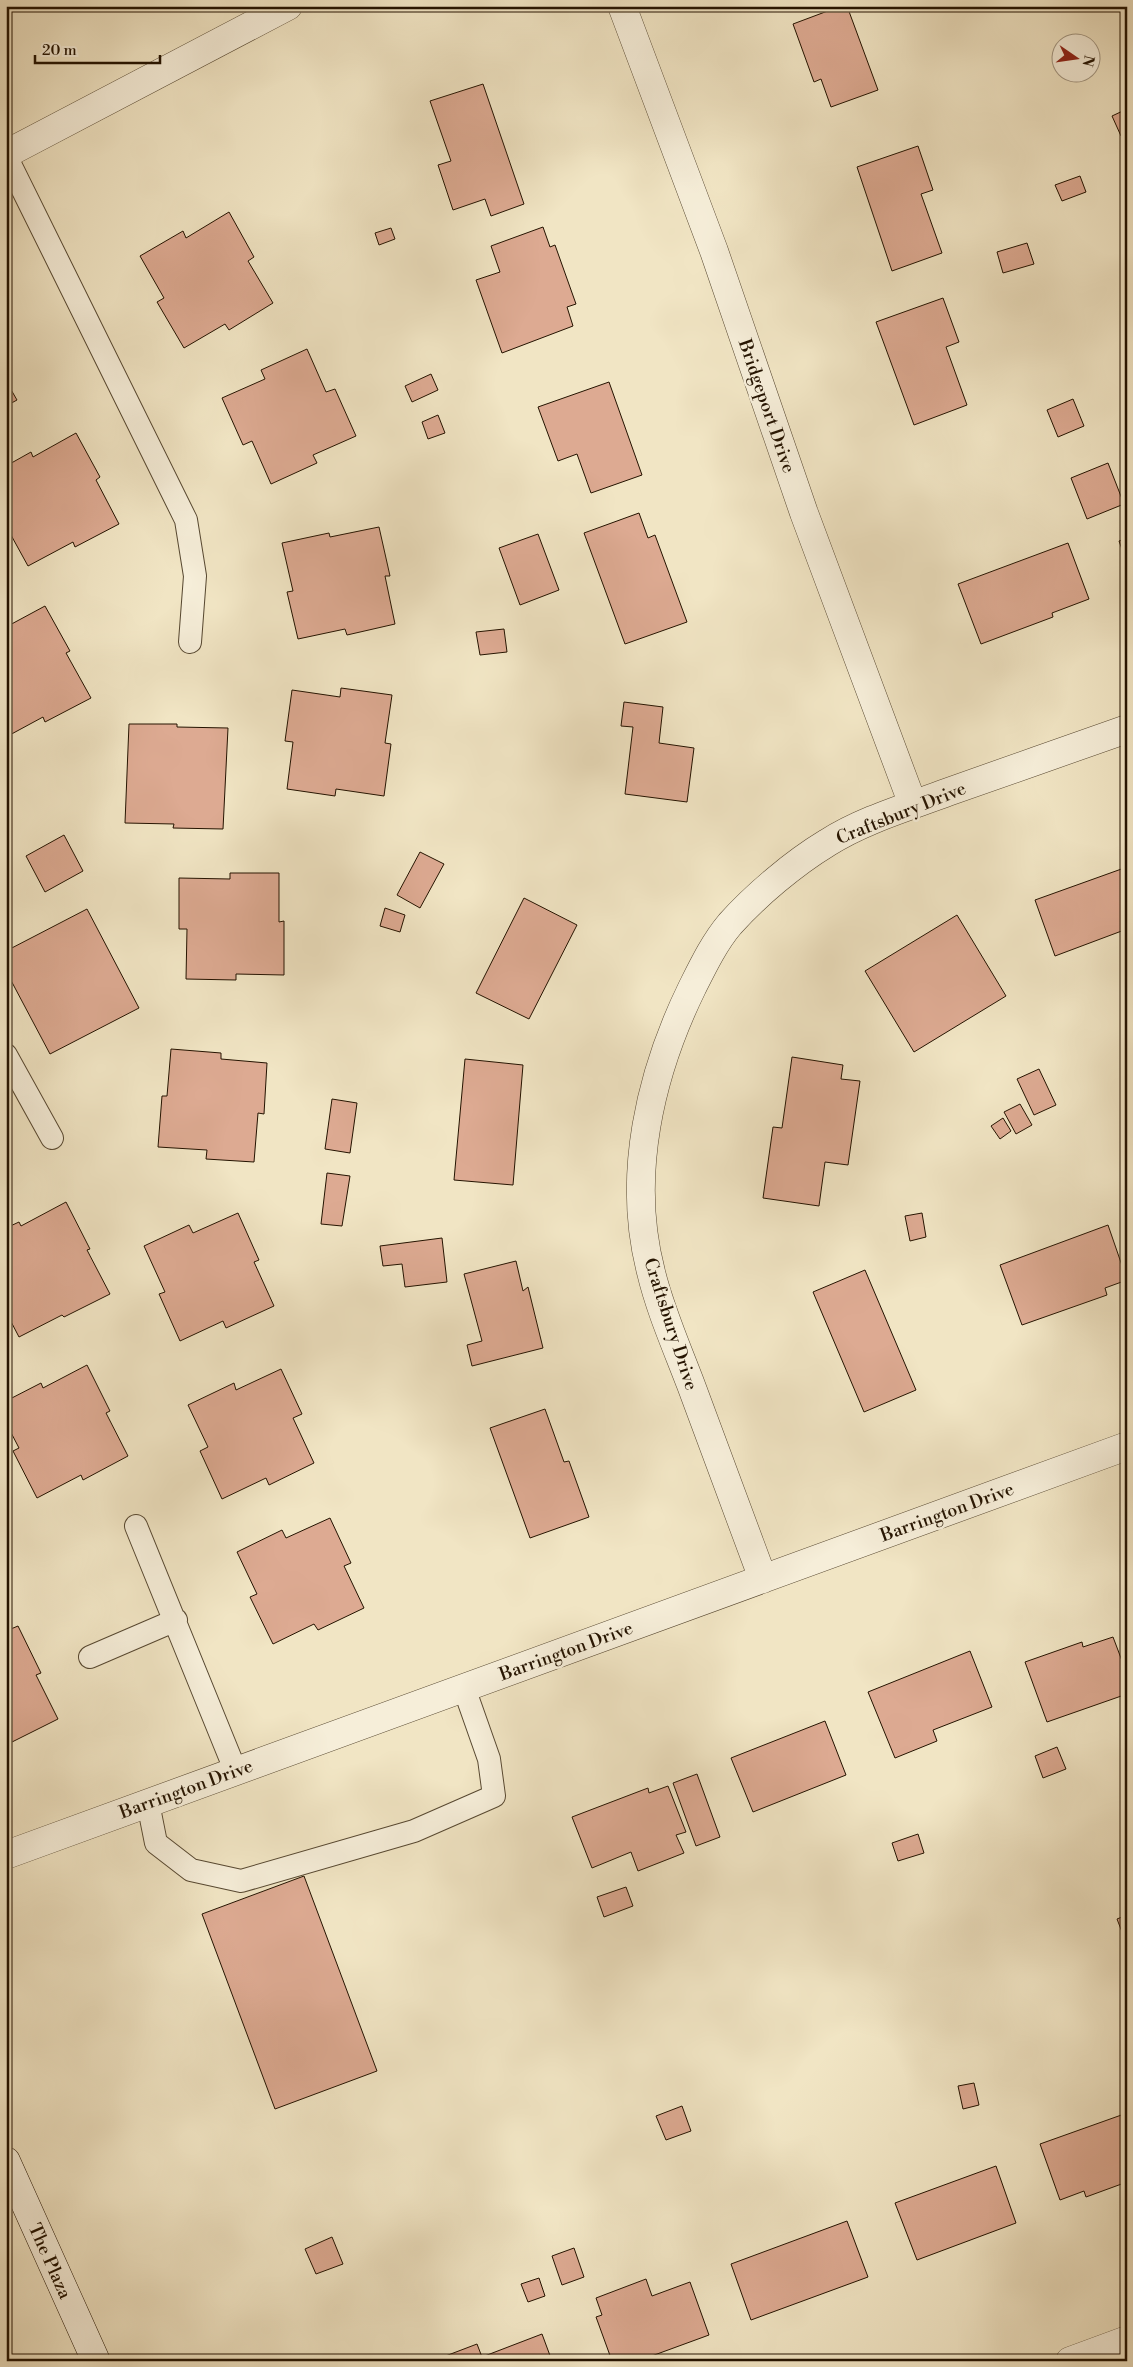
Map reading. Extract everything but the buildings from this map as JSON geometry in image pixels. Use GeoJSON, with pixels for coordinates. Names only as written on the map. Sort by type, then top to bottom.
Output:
{"type":"FeatureCollection","features":[{"type":"Feature","properties":{"kind":"street"},"geometry":{"type":"LineString","coordinates":[[6,155],[288,6]]}},
{"type":"Feature","properties":{"kind":"street","name":"Bridgeport Drive"},"geometry":{"type":"LineString","coordinates":[[622,6],[714,251],[804,513],[913,805]]}},
{"type":"Feature","properties":{"kind":"street","name":"Craftsbury Drive"},"geometry":{"type":"LineString","coordinates":[[763,1579],[668,1325],[650,1271],[643,1227],[641,1177],[644,1134],[651,1100],[673,1027],[707,957],[729,925],[774,883],[826,843],[854,829],[913,805],[1127,729]]}},
{"type":"Feature","properties":{"kind":"street","name":"Barrington Drive"},"geometry":{"type":"LineString","coordinates":[[6,1855],[1127,1446]]}},
{"type":"Feature","properties":{"kind":"street","name":"The Plaza"},"geometry":{"type":"LineString","coordinates":[[6,2161],[96,2361]]}},
{"type":"Feature","properties":{"kind":"street"},"geometry":{"type":"LineString","coordinates":[[1070,2361],[1127,2340]]}},
{"type":"Feature","properties":{"kind":"lane"},"geometry":{"type":"LineString","coordinates":[[6,155],[186,520],[196,576],[190,642]]}},
{"type":"Feature","properties":{"kind":"lane"},"geometry":{"type":"LineString","coordinates":[[6,1055],[52,1138]]}},
{"type":"Feature","properties":{"kind":"lane"},"geometry":{"type":"LineString","coordinates":[[136,1526],[176,1620],[236,1772]]}},
{"type":"Feature","properties":{"kind":"lane"},"geometry":{"type":"LineString","coordinates":[[90,1658],[176,1620]]}},
{"type":"Feature","properties":{"kind":"lane"},"geometry":{"type":"LineString","coordinates":[[148,1803],[156,1842],[191,1870],[241,1881],[414,1831],[494,1796],[489,1759],[464,1688]]}}]}
